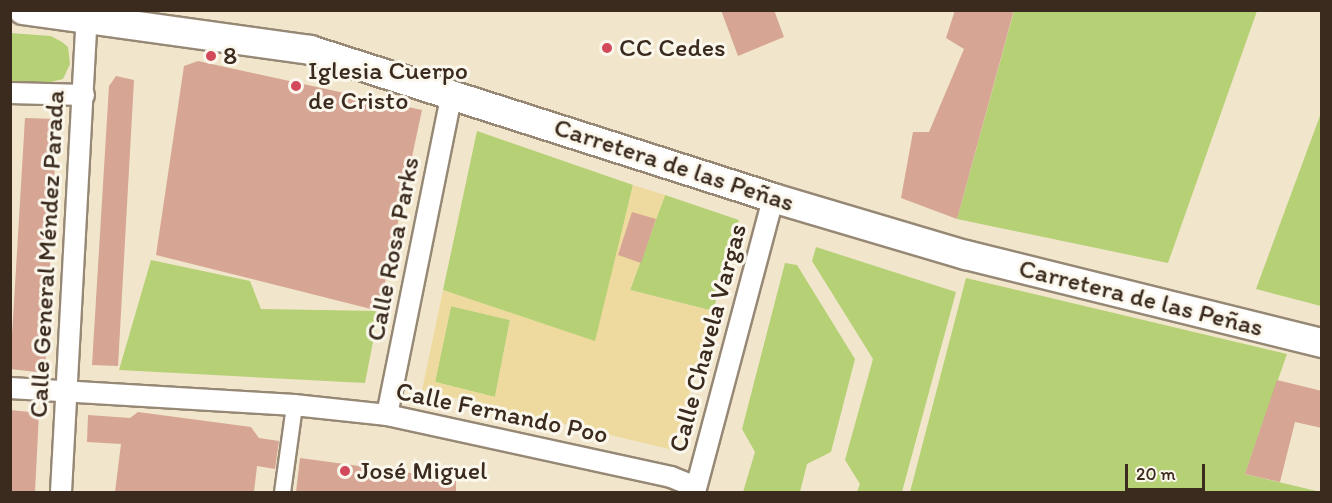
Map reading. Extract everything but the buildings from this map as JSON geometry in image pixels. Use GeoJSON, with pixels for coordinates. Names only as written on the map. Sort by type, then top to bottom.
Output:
{"type":"FeatureCollection","features":[{"type":"Feature","properties":{"kind":"main road","name":"Carretera de las Peñas"},"geometry":{"type":"LineString","coordinates":[[23,10],[310,50],[773,198],[966,255],[1322,343]]}},
{"type":"Feature","properties":{"kind":"street","name":"Calle General Méndez Parada"},"geometry":{"type":"LineString","coordinates":[[61,492],[87,18]]}},
{"type":"Feature","properties":{"kind":"street"},"geometry":{"type":"LineString","coordinates":[[10,93],[84,95]]}},
{"type":"Feature","properties":{"kind":"street","name":"Calle Rosa Parks"},"geometry":{"type":"LineString","coordinates":[[387,414],[452,94]]}},
{"type":"Feature","properties":{"kind":"street","name":"Calle Chavela Vargas"},"geometry":{"type":"LineString","coordinates":[[696,490],[773,198]]}},
{"type":"Feature","properties":{"kind":"street","name":"Calle Fernando Poo"},"geometry":{"type":"LineString","coordinates":[[10,388],[294,405],[387,414],[671,477],[696,490]]}},
{"type":"Feature","properties":{"kind":"street"},"geometry":{"type":"LineString","coordinates":[[282,492],[294,405]]}},
{"type":"Feature","properties":{"kind":"green space"},"geometry":{"type":"Polygon","coordinates":[[[1014,11],[1257,11],[1168,263],[957,219],[1014,11]]]}},
{"type":"Feature","properties":{"kind":"green space"},"geometry":{"type":"Polygon","coordinates":[[[10,33],[51,36],[68,47],[70,64],[63,79],[39,85],[11,83],[10,33]]]}},
{"type":"Feature","properties":{"kind":"green space"},"geometry":{"type":"Polygon","coordinates":[[[1321,113],[1321,306],[1256,289],[1321,113]]]}},
{"type":"Feature","properties":{"kind":"green space"},"geometry":{"type":"Polygon","coordinates":[[[477,131],[633,185],[576,427],[516,316],[443,290],[477,131]]]}},
{"type":"Feature","properties":{"kind":"green space"},"geometry":{"type":"Polygon","coordinates":[[[665,195],[739,220],[713,311],[630,290],[665,195]]]}},
{"type":"Feature","properties":{"kind":"green space"},"geometry":{"type":"Polygon","coordinates":[[[816,247],[956,292],[902,492],[857,492],[860,484],[845,460],[873,359],[812,261],[816,247]]]}},
{"type":"Feature","properties":{"kind":"green space"},"geometry":{"type":"Polygon","coordinates":[[[151,260],[250,281],[261,309],[379,311],[365,383],[119,370],[151,260]]]}},
{"type":"Feature","properties":{"kind":"green space"},"geometry":{"type":"Polygon","coordinates":[[[785,263],[797,265],[855,359],[831,452],[807,464],[800,492],[743,492],[755,452],[742,429],[785,263]]]}},
{"type":"Feature","properties":{"kind":"green space"},"geometry":{"type":"Polygon","coordinates":[[[966,278],[1287,354],[1245,474],[1321,492],[910,492],[966,278]]]}},
{"type":"Feature","properties":{"kind":"green space"},"geometry":{"type":"Polygon","coordinates":[[[451,306],[510,320],[495,397],[435,382],[451,306]]]}},
{"type":"Feature","properties":{"kind":"sand"},"geometry":{"type":"Polygon","coordinates":[[[633,185],[665,195],[630,290],[713,311],[673,450],[422,390],[443,290],[595,341],[633,185]],[[451,306],[435,382],[495,397],[510,320],[451,306]]]}},
{"type":"Feature","properties":{"kind":"place","name":"CC Cedes"},"geometry":{"type":"Point","coordinates":[607,48]}},
{"type":"Feature","properties":{"kind":"place","name":"8"},"geometry":{"type":"Point","coordinates":[211,56]}},
{"type":"Feature","properties":{"kind":"place","name":"Iglesia Cuerpo de Cristo"},"geometry":{"type":"Point","coordinates":[296,86]}},
{"type":"Feature","properties":{"kind":"place","name":"José Miguel"},"geometry":{"type":"Point","coordinates":[345,471]}}]}
